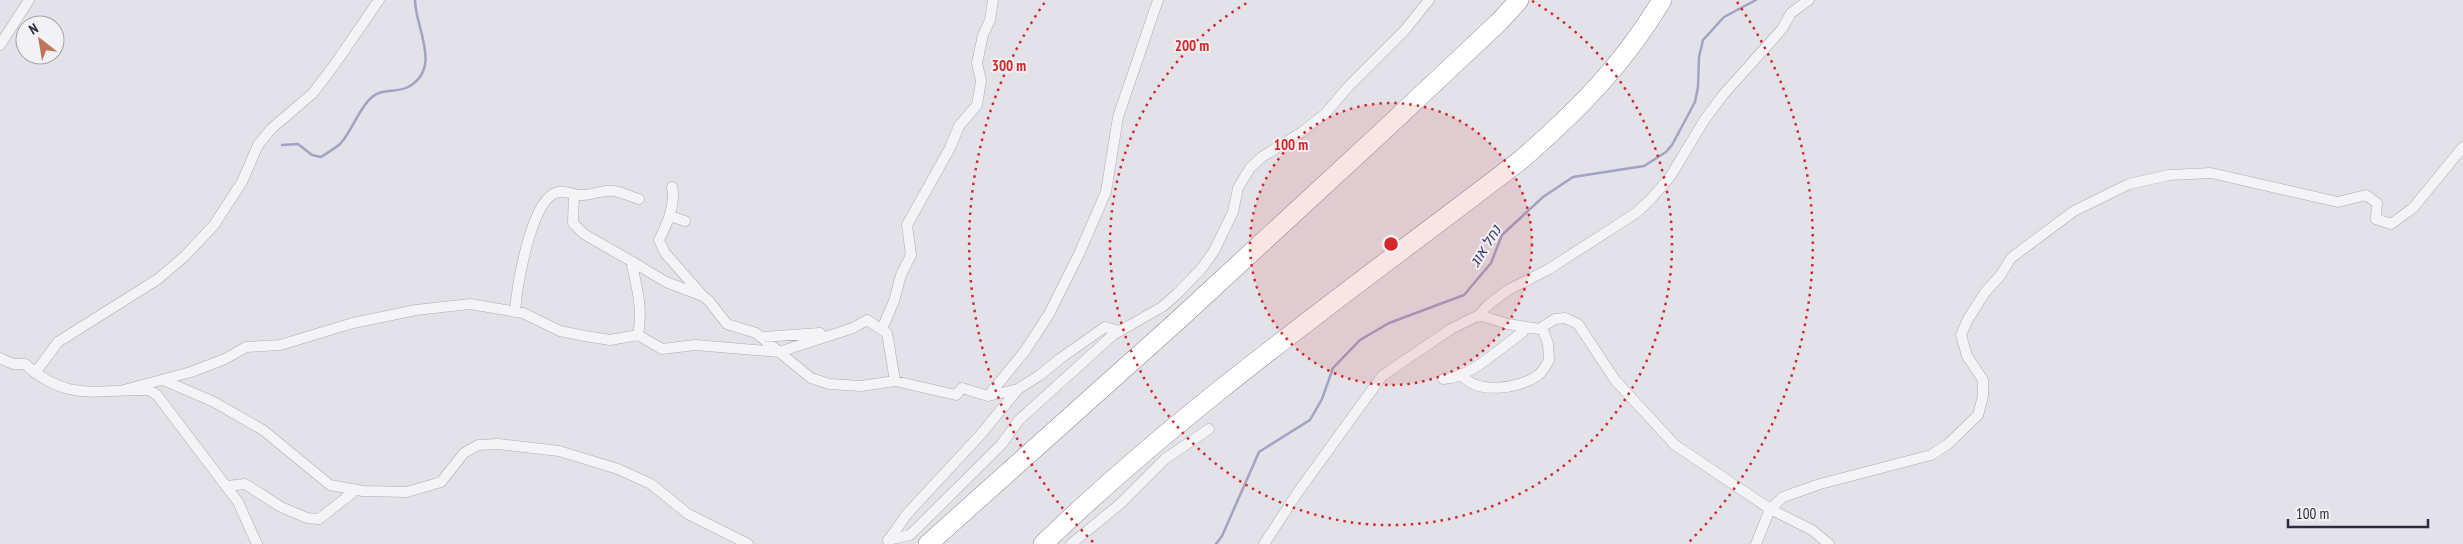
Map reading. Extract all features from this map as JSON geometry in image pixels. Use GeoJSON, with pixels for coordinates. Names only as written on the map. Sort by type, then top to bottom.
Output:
{"type":"FeatureCollection","features":[{"type":"Feature","properties":{"kind":"highway"},"geometry":{"type":"LineString","coordinates":[[928,544],[1182,317],[1500,21],[1519,0]]}},
{"type":"Feature","properties":{"kind":"highway"},"geometry":{"type":"LineString","coordinates":[[1043,544],[1100,490],[1170,430],[1554,131],[1582,106],[1610,75],[1648,23],[1662,0]]}},
{"type":"Feature","properties":{"kind":"street"},"geometry":{"type":"LineString","coordinates":[[0,45],[29,0]]}},
{"type":"Feature","properties":{"kind":"street"},"geometry":{"type":"LineString","coordinates":[[35,373],[58,342],[158,279],[185,256],[214,225],[242,182],[258,145],[271,129],[313,93],[336,64],[378,0]]}},
{"type":"Feature","properties":{"kind":"street"},"geometry":{"type":"LineString","coordinates":[[882,329],[894,301],[901,275],[911,255],[907,225],[960,126],[976,105],[981,81],[977,63],[983,35],[990,20],[993,0]]}},
{"type":"Feature","properties":{"kind":"street"},"geometry":{"type":"LineString","coordinates":[[988,396],[1026,351],[1049,314],[1079,254],[1106,192],[1118,117],[1158,0]]}},
{"type":"Feature","properties":{"kind":"street"},"geometry":{"type":"LineString","coordinates":[[887,542],[910,535],[962,486],[1001,445],[1019,420],[1120,331],[1162,307],[1202,268],[1214,251],[1233,212],[1238,188],[1250,168],[1262,157],[1302,132],[1325,114],[1348,87],[1405,30],[1429,0]]}},
{"type":"Feature","properties":{"kind":"street"},"geometry":{"type":"LineString","coordinates":[[1264,544],[1298,492],[1382,376],[1451,329],[1479,315],[1486,306],[1508,290],[1549,269],[1636,213],[1670,177],[1705,119],[1723,95],[1782,29],[1791,13],[1809,0]]}},
{"type":"Feature","properties":{"kind":"street"},"geometry":{"type":"LineString","coordinates":[[1756,544],[1770,509],[1783,497],[1798,490],[1931,455],[1948,444],[1978,415],[1983,396],[1983,380],[1967,356],[1961,335],[1968,319],[2012,258],[2074,211],[2129,184],[2169,175],[2211,173],[2338,202],[2366,195],[2377,203],[2376,220],[2391,224],[2413,208],[2463,147]]}},
{"type":"Feature","properties":{"kind":"street"},"geometry":{"type":"LineString","coordinates":[[672,187],[674,195],[670,216],[659,240],[664,253],[727,324],[756,332],[811,378],[830,384],[861,386],[895,381],[956,395],[962,388],[988,396],[1018,389]]}},
{"type":"Feature","properties":{"kind":"street"},"geometry":{"type":"LineString","coordinates":[[515,312],[516,291],[537,214],[544,202],[555,193],[583,195],[615,191],[639,199]]}},
{"type":"Feature","properties":{"kind":"street"},"geometry":{"type":"LineString","coordinates":[[574,194],[573,223],[584,234],[666,282],[703,296]]}},
{"type":"Feature","properties":{"kind":"street"},"geometry":{"type":"LineString","coordinates":[[670,216],[685,221]]}},
{"type":"Feature","properties":{"kind":"street"},"geometry":{"type":"LineString","coordinates":[[632,261],[640,298],[641,317],[638,335]]}},
{"type":"Feature","properties":{"kind":"street"},"geometry":{"type":"LineString","coordinates":[[124,390],[191,372],[225,360],[246,347],[280,346],[353,323],[416,310],[470,304],[523,313],[560,331],[585,336],[610,340],[638,335],[662,349],[695,345],[779,352],[853,328],[867,320],[887,332],[895,381]]}},
{"type":"Feature","properties":{"kind":"street"},"geometry":{"type":"LineString","coordinates":[[1479,315],[1508,324],[1539,329],[1555,320],[1566,318],[1578,324],[1615,380],[1674,445],[1770,509],[1812,530],[1829,544]]}},
{"type":"Feature","properties":{"kind":"street"},"geometry":{"type":"LineString","coordinates":[[887,542],[907,514],[982,433],[1018,389],[1105,327],[1120,331]]}},
{"type":"Feature","properties":{"kind":"street"},"geometry":{"type":"LineString","coordinates":[[1443,379],[1450,379],[1483,362],[1523,332],[1524,327]]}},
{"type":"Feature","properties":{"kind":"street"},"geometry":{"type":"LineString","coordinates":[[1461,374],[1466,381],[1475,385],[1499,388],[1537,376],[1550,360],[1548,344],[1542,327]]}},
{"type":"Feature","properties":{"kind":"street"},"geometry":{"type":"LineString","coordinates":[[762,337],[833,334]]}},
{"type":"Feature","properties":{"kind":"street"},"geometry":{"type":"LineString","coordinates":[[0,358],[13,364],[25,364],[35,373],[57,386],[86,393],[148,390],[157,395],[238,502],[257,544]]}},
{"type":"Feature","properties":{"kind":"street"},"geometry":{"type":"LineString","coordinates":[[162,380],[214,402],[263,430],[330,485],[356,490],[407,492],[441,482],[464,453],[478,444],[498,444],[559,451],[618,468],[651,484],[688,514],[748,544]]}},
{"type":"Feature","properties":{"kind":"street"},"geometry":{"type":"LineString","coordinates":[[1071,544],[1120,504],[1165,460],[1209,429]]}},
{"type":"Feature","properties":{"kind":"street"},"geometry":{"type":"LineString","coordinates":[[227,486],[245,484],[281,507],[307,518],[319,519],[356,490]]}},
{"type":"Feature","properties":{"kind":"waterway"},"geometry":{"type":"LineString","coordinates":[[282,145],[298,144],[312,155],[321,157],[340,144],[363,107],[372,97],[380,92],[404,89],[418,79],[424,69],[426,59],[415,0]]}},
{"type":"Feature","properties":{"kind":"waterway","name":"נחל אוג"},"geometry":{"type":"LineString","coordinates":[[1216,544],[1222,536],[1259,452],[1310,420],[1322,399],[1333,368],[1360,340],[1389,323],[1464,295],[1491,263],[1502,235],[1543,197],[1573,177],[1644,166],[1666,152],[1672,145],[1695,102],[1698,87],[1699,57],[1703,40],[1724,17],[1756,0]]}}]}
